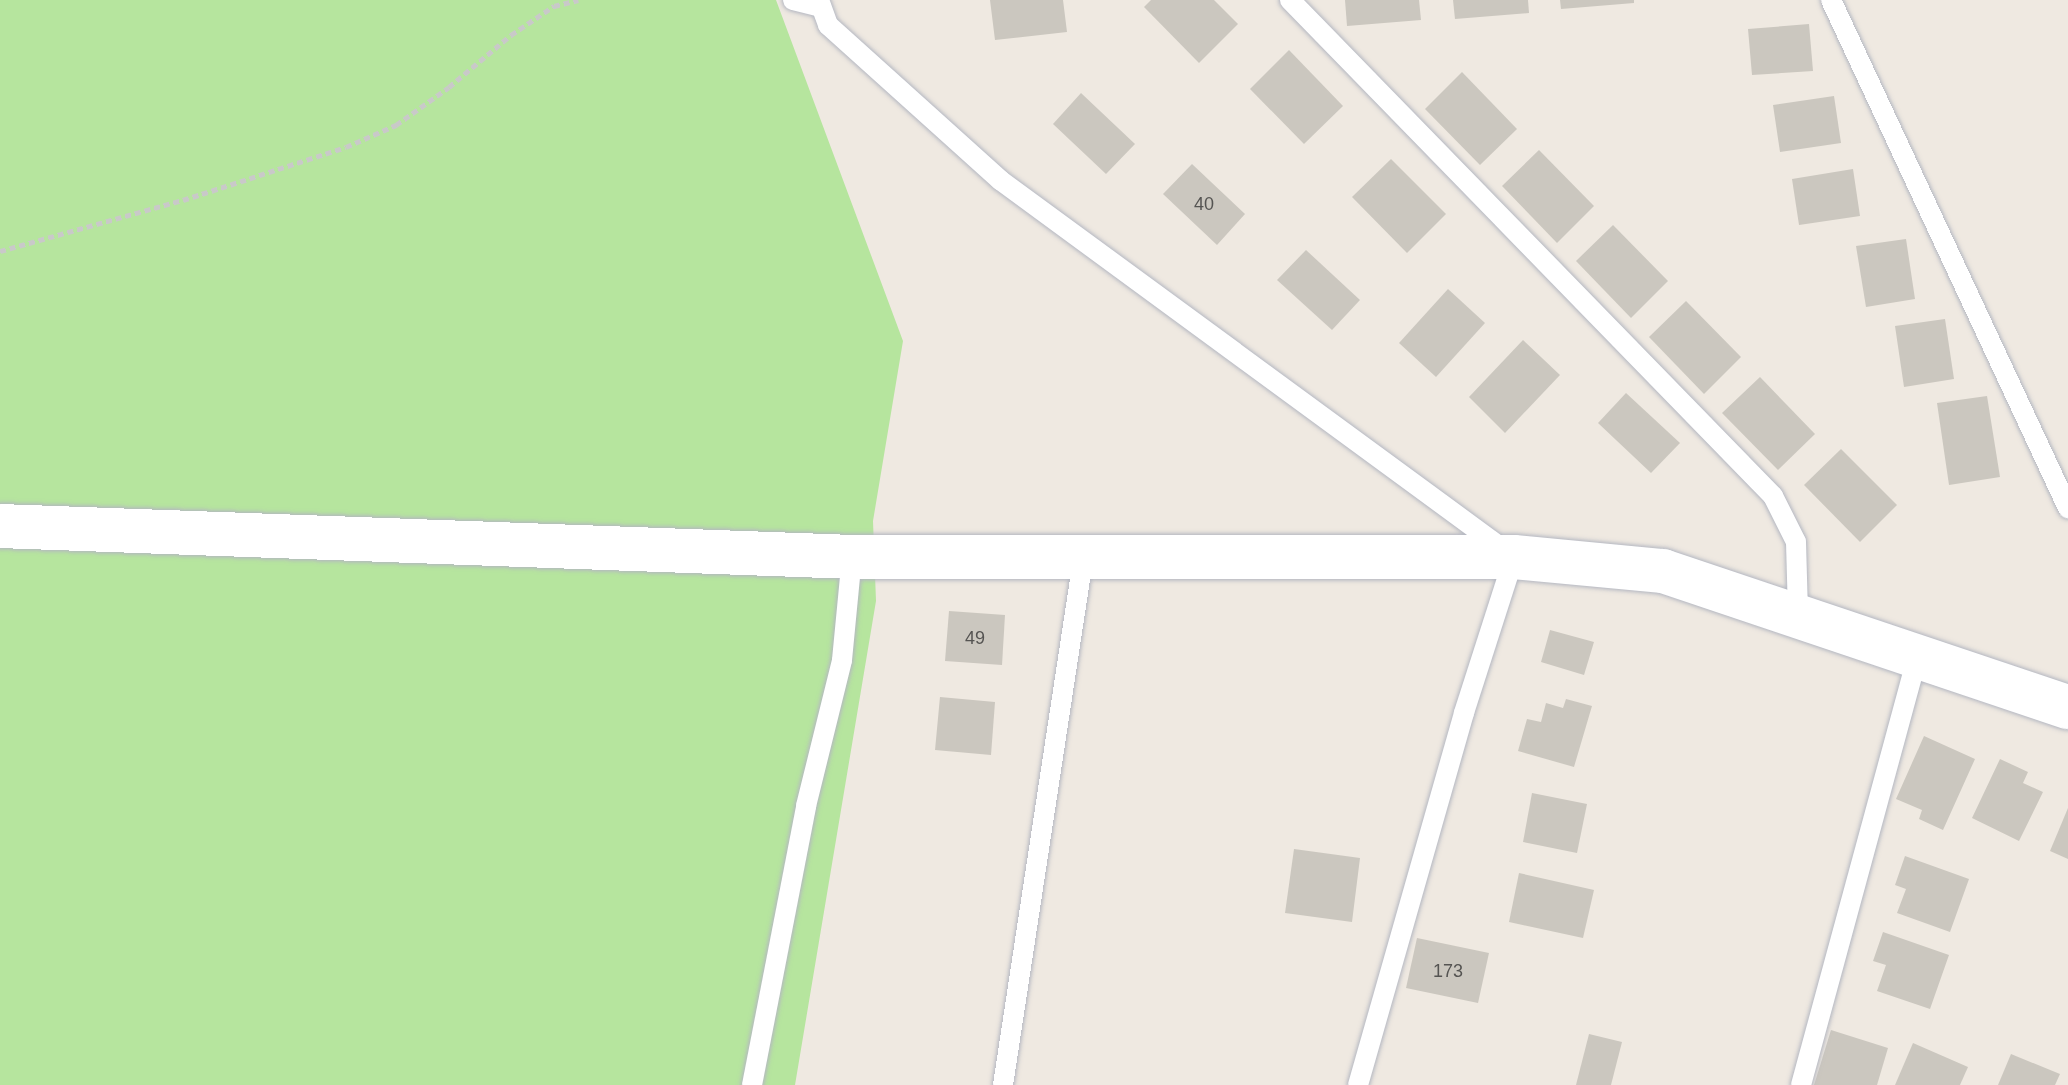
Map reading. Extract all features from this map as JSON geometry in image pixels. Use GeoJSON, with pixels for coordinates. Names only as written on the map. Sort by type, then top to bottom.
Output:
{"type":"FeatureCollection","features":[{"type":"Feature","properties":{"kind":"street"},"geometry":{"type":"LineString","coordinates":[[0,526],[852,557],[1083,560],[1514,557],[1663,571],[2068,707]]}},
{"type":"Feature","properties":{"kind":"lane"},"geometry":{"type":"LineString","coordinates":[[793,0],[820,4],[828,25],[1000,180],[1514,557],[1464,713],[1358,1085]]}},
{"type":"Feature","properties":{"kind":"lane"},"geometry":{"type":"LineString","coordinates":[[1290,0],[1773,496],[1796,542],[1798,614]]}},
{"type":"Feature","properties":{"kind":"lane"},"geometry":{"type":"LineString","coordinates":[[1831,0],[2068,508]]}},
{"type":"Feature","properties":{"kind":"lane"},"geometry":{"type":"LineString","coordinates":[[752,1085],[806,806],[842,660],[852,557]]}},
{"type":"Feature","properties":{"kind":"lane"},"geometry":{"type":"LineString","coordinates":[[1003,1085],[1083,560]]}},
{"type":"Feature","properties":{"kind":"lane"},"geometry":{"type":"LineString","coordinates":[[1801,1085],[1918,655]]}},
{"type":"Feature","properties":{"kind":"path"},"geometry":{"type":"LineString","coordinates":[[0,251],[183,200],[346,147],[396,125],[449,87],[511,35],[554,6],[578,0]]}},
{"type":"Feature","properties":{"kind":"green space"},"geometry":{"type":"Polygon","coordinates":[[[0,0],[776,0],[903,341],[873,521],[876,601],[795,1085],[0,1085],[0,0]]]}},
{"type":"Feature","properties":{"kind":"building"},"geometry":{"type":"Polygon","coordinates":[[[990,0],[1063,0],[1067,32],[995,40],[990,0]]]}},
{"type":"Feature","properties":{"kind":"building"},"geometry":{"type":"Polygon","coordinates":[[[1151,0],[1214,0],[1238,24],[1199,63],[1144,7],[1151,0]]]}},
{"type":"Feature","properties":{"kind":"building"},"geometry":{"type":"Polygon","coordinates":[[[1345,0],[1419,0],[1421,20],[1347,26],[1345,0]]]}},
{"type":"Feature","properties":{"kind":"building"},"geometry":{"type":"Polygon","coordinates":[[[1453,0],[1528,0],[1529,13],[1455,19],[1453,0]]]}},
{"type":"Feature","properties":{"kind":"building"},"geometry":{"type":"Polygon","coordinates":[[[1560,0],[1634,0],[1634,3],[1561,9],[1560,0]]]}},
{"type":"Feature","properties":{"kind":"building"},"geometry":{"type":"Polygon","coordinates":[[[1809,24],[1813,71],[1752,75],[1748,29],[1809,24]]]}},
{"type":"Feature","properties":{"kind":"building"},"geometry":{"type":"Polygon","coordinates":[[[1289,50],[1343,106],[1304,144],[1250,89],[1289,50]]]}},
{"type":"Feature","properties":{"kind":"building"},"geometry":{"type":"Polygon","coordinates":[[[1462,72],[1517,129],[1480,165],[1425,109],[1462,72]]]}},
{"type":"Feature","properties":{"kind":"building"},"geometry":{"type":"Polygon","coordinates":[[[1081,93],[1135,144],[1106,174],[1053,124],[1081,93]]]}},
{"type":"Feature","properties":{"kind":"building"},"geometry":{"type":"Polygon","coordinates":[[[1834,96],[1841,143],[1780,152],[1773,105],[1834,96]]]}},
{"type":"Feature","properties":{"kind":"building"},"geometry":{"type":"Polygon","coordinates":[[[1539,150],[1594,206],[1557,243],[1502,186],[1539,150]]]}},
{"type":"Feature","properties":{"kind":"building"},"geometry":{"type":"Polygon","coordinates":[[[1391,159],[1446,214],[1407,253],[1352,197],[1391,159]]]}},
{"type":"Feature","properties":{"kind":"building"},"geometry":{"type":"Polygon","coordinates":[[[1192,164],[1245,214],[1217,245],[1163,194],[1192,164]]]}},
{"type":"Feature","properties":{"kind":"building"},"geometry":{"type":"Polygon","coordinates":[[[1853,169],[1860,216],[1799,225],[1792,179],[1853,169]]]}},
{"type":"Feature","properties":{"kind":"building"},"geometry":{"type":"Polygon","coordinates":[[[1613,225],[1668,281],[1631,318],[1576,261],[1613,225]]]}},
{"type":"Feature","properties":{"kind":"building"},"geometry":{"type":"Polygon","coordinates":[[[1906,239],[1915,299],[1866,307],[1856,246],[1906,239]]]}},
{"type":"Feature","properties":{"kind":"building"},"geometry":{"type":"Polygon","coordinates":[[[1306,250],[1360,300],[1332,330],[1277,280],[1306,250]]]}},
{"type":"Feature","properties":{"kind":"building"},"geometry":{"type":"Polygon","coordinates":[[[1448,289],[1485,323],[1436,377],[1399,343],[1448,289]]]}},
{"type":"Feature","properties":{"kind":"building"},"geometry":{"type":"Polygon","coordinates":[[[1686,301],[1741,357],[1704,394],[1649,337],[1686,301]]]}},
{"type":"Feature","properties":{"kind":"building"},"geometry":{"type":"Polygon","coordinates":[[[1945,319],[1954,379],[1904,387],[1895,326],[1945,319]]]}},
{"type":"Feature","properties":{"kind":"building"},"geometry":{"type":"Polygon","coordinates":[[[1523,340],[1560,375],[1505,433],[1469,397],[1523,340]]]}},
{"type":"Feature","properties":{"kind":"building"},"geometry":{"type":"Polygon","coordinates":[[[1760,377],[1815,434],[1778,470],[1722,413],[1760,377]]]}},
{"type":"Feature","properties":{"kind":"building"},"geometry":{"type":"Polygon","coordinates":[[[1626,393],[1680,443],[1651,473],[1598,423],[1626,393]]]}},
{"type":"Feature","properties":{"kind":"building"},"geometry":{"type":"Polygon","coordinates":[[[1987,396],[2000,477],[1949,485],[1937,403],[1987,396]]]}},
{"type":"Feature","properties":{"kind":"building"},"geometry":{"type":"Polygon","coordinates":[[[1841,449],[1897,505],[1860,542],[1804,485],[1841,449]]]}},
{"type":"Feature","properties":{"kind":"building"},"geometry":{"type":"Polygon","coordinates":[[[949,611],[1005,615],[1002,665],[945,661],[949,611]]]}},
{"type":"Feature","properties":{"kind":"building"},"geometry":{"type":"Polygon","coordinates":[[[1550,630],[1594,642],[1584,675],[1541,662],[1550,630]]]}},
{"type":"Feature","properties":{"kind":"building"},"geometry":{"type":"Polygon","coordinates":[[[940,697],[995,702],[991,755],[935,750],[940,697]]]}},
{"type":"Feature","properties":{"kind":"building"},"geometry":{"type":"Polygon","coordinates":[[[1566,699],[1592,706],[1574,767],[1518,751],[1527,719],[1541,722],[1546,703],[1563,708],[1566,699]]]}},
{"type":"Feature","properties":{"kind":"building"},"geometry":{"type":"Polygon","coordinates":[[[1924,736],[1975,759],[1943,830],[1919,819],[1922,810],[1896,799],[1924,736]]]}},
{"type":"Feature","properties":{"kind":"building"},"geometry":{"type":"Polygon","coordinates":[[[2000,759],[2028,772],[2023,783],[2043,792],[2019,841],[1972,818],[2000,759]]]}},
{"type":"Feature","properties":{"kind":"building"},"geometry":{"type":"Polygon","coordinates":[[[1532,793],[1587,804],[1577,853],[1523,842],[1532,793]]]}},
{"type":"Feature","properties":{"kind":"building"},"geometry":{"type":"Polygon","coordinates":[[[2068,808],[2068,859],[2050,851],[2068,808]]]}},
{"type":"Feature","properties":{"kind":"building"},"geometry":{"type":"Polygon","coordinates":[[[1294,849],[1360,858],[1352,922],[1285,913],[1294,849]]]}},
{"type":"Feature","properties":{"kind":"building"},"geometry":{"type":"Polygon","coordinates":[[[1905,856],[1969,879],[1950,932],[1897,913],[1906,889],[1895,885],[1905,856]]]}},
{"type":"Feature","properties":{"kind":"building"},"geometry":{"type":"Polygon","coordinates":[[[1519,873],[1594,890],[1583,938],[1509,922],[1519,873]]]}},
{"type":"Feature","properties":{"kind":"building"},"geometry":{"type":"Polygon","coordinates":[[[1883,932],[1949,955],[1930,1009],[1877,991],[1886,965],[1873,961],[1883,932]]]}},
{"type":"Feature","properties":{"kind":"building"},"geometry":{"type":"Polygon","coordinates":[[[1417,938],[1489,953],[1478,1003],[1406,988],[1417,938]]]}},
{"type":"Feature","properties":{"kind":"building"},"geometry":{"type":"Polygon","coordinates":[[[1831,1030],[1888,1048],[1877,1085],[1814,1085],[1831,1030]]]}},
{"type":"Feature","properties":{"kind":"building"},"geometry":{"type":"Polygon","coordinates":[[[1589,1034],[1622,1042],[1611,1085],[1576,1085],[1589,1034]]]}},
{"type":"Feature","properties":{"kind":"building"},"geometry":{"type":"Polygon","coordinates":[[[1913,1043],[1968,1067],[1960,1085],[1895,1085],[1913,1043]]]}},
{"type":"Feature","properties":{"kind":"building"},"geometry":{"type":"Polygon","coordinates":[[[2011,1054],[2060,1074],[2055,1085],[1998,1085],[2011,1054]]]}}]}
